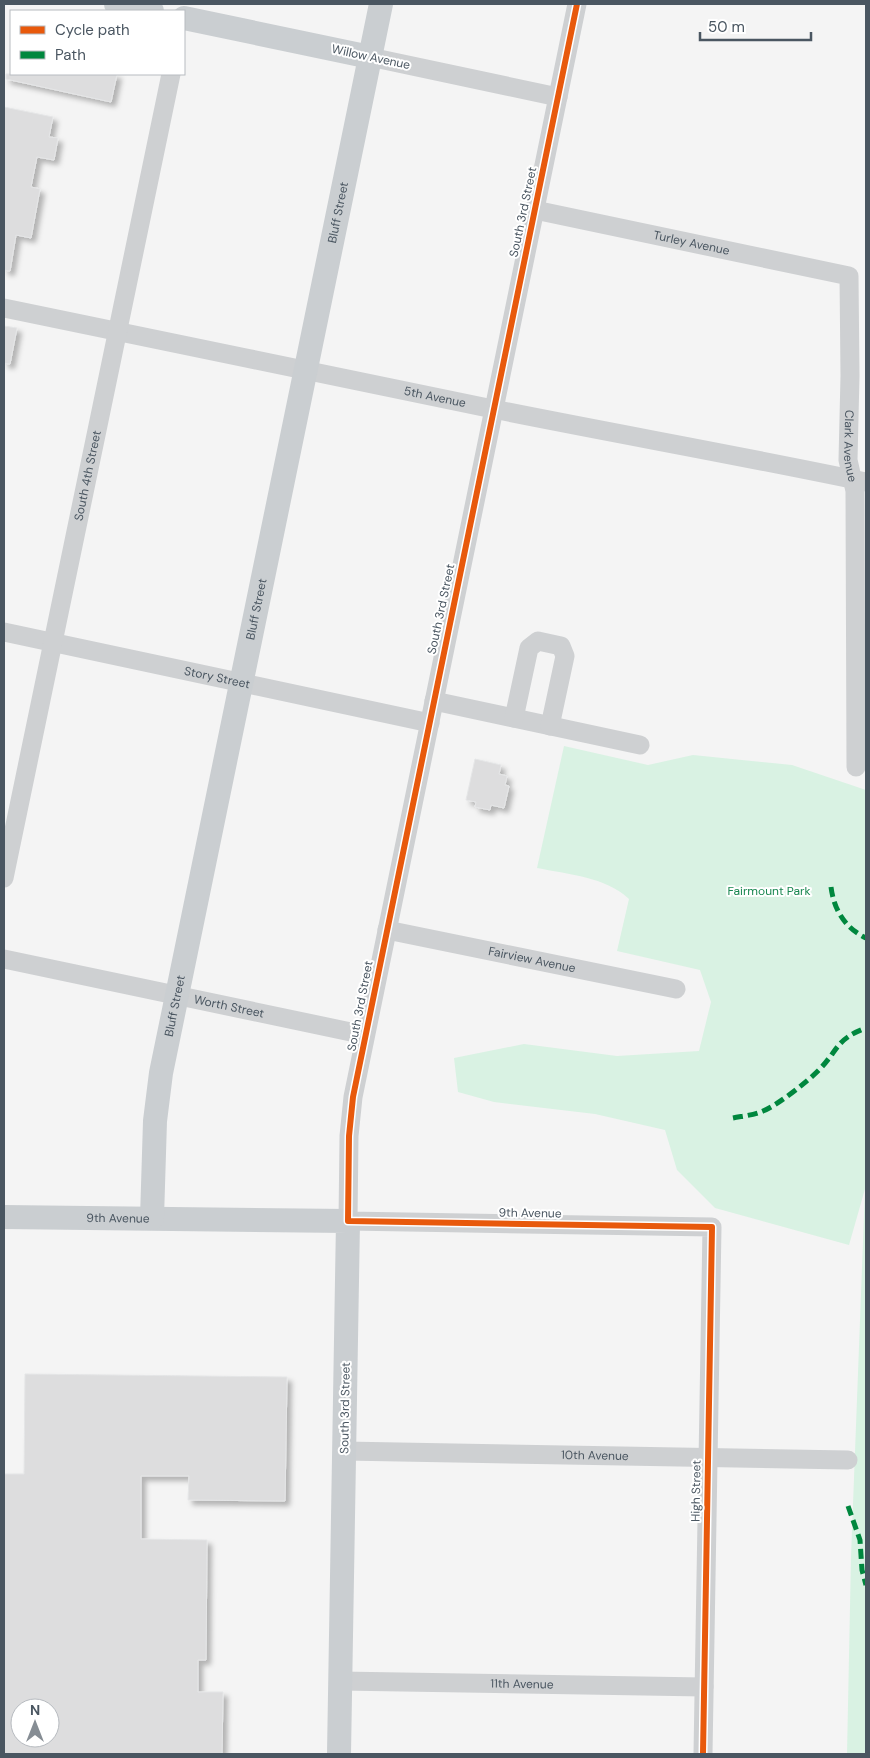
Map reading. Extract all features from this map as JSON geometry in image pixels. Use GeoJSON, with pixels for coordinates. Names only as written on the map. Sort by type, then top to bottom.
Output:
{"type":"FeatureCollection","features":[{"type":"Feature","properties":{"kind":"main road"},"geometry":{"type":"LineString","coordinates":[[116,4],[147,10]]}},
{"type":"Feature","properties":{"kind":"main road","name":"Bluff Street"},"geometry":{"type":"LineString","coordinates":[[152,1218],[156,1104],[381,4]]}},
{"type":"Feature","properties":{"kind":"main road","name":"Willow Avenue"},"geometry":{"type":"LineString","coordinates":[[185,18],[370,57]]}},
{"type":"Feature","properties":{"kind":"main road","name":"9th Avenue"},"geometry":{"type":"LineString","coordinates":[[4,1217],[348,1221]]}},
{"type":"Feature","properties":{"kind":"main road","name":"South 3rd Street"},"geometry":{"type":"LineString","coordinates":[[339,1754],[348,1221]]}},
{"type":"Feature","properties":{"kind":"street","name":"South 3rd Street"},"geometry":{"type":"LineString","coordinates":[[348,1221],[349,1136],[353,1097],[577,4]]}},
{"type":"Feature","properties":{"kind":"street","name":"Willow Avenue"},"geometry":{"type":"LineString","coordinates":[[370,57],[558,97]]}},
{"type":"Feature","properties":{"kind":"street","name":"South 4th Street"},"geometry":{"type":"LineString","coordinates":[[4,878],[171,75]]}},
{"type":"Feature","properties":{"kind":"street","name":"Turley Avenue"},"geometry":{"type":"LineString","coordinates":[[535,210],[849,276]]}},
{"type":"Feature","properties":{"kind":"street","name":"Clark Avenue"},"geometry":{"type":"LineString","coordinates":[[849,276],[850,376],[848,460],[859,480],[855,491],[856,767]]}},
{"type":"Feature","properties":{"kind":"street","name":"5th Avenue"},"geometry":{"type":"LineString","coordinates":[[4,308],[494,409],[859,480]]}},
{"type":"Feature","properties":{"kind":"street","name":"Story Street"},"geometry":{"type":"LineString","coordinates":[[4,632],[430,723]]}},
{"type":"Feature","properties":{"kind":"street"},"geometry":{"type":"LineString","coordinates":[[514,718],[529,648],[538,641],[561,646],[565,656],[550,726]]}},
{"type":"Feature","properties":{"kind":"street"},"geometry":{"type":"LineString","coordinates":[[434,701],[640,745]]}},
{"type":"Feature","properties":{"kind":"street","name":"Fairview Avenue"},"geometry":{"type":"LineString","coordinates":[[387,930],[676,990]]}},
{"type":"Feature","properties":{"kind":"street","name":"Worth Street"},"geometry":{"type":"LineString","coordinates":[[4,958],[365,1035]]}},
{"type":"Feature","properties":{"kind":"street","name":"9th Avenue"},"geometry":{"type":"LineString","coordinates":[[348,1221],[712,1227]]}},
{"type":"Feature","properties":{"kind":"street","name":"High Street"},"geometry":{"type":"LineString","coordinates":[[703,1754],[712,1227]]}},
{"type":"Feature","properties":{"kind":"street","name":"10th Avenue"},"geometry":{"type":"LineString","coordinates":[[344,1451],[848,1460]]}},
{"type":"Feature","properties":{"kind":"street","name":"11th Avenue"},"geometry":{"type":"LineString","coordinates":[[340,1681],[704,1687]]}},
{"type":"Feature","properties":{"kind":"green space","name":"Fairmount Park"},"geometry":{"type":"Polygon","coordinates":[[[564,746],[648,765],[693,755],[792,765],[866,790],[866,1754],[847,1754],[851,1557],[865,1189],[849,1245],[715,1208],[677,1170],[665,1130],[595,1114],[494,1102],[458,1092],[454,1058],[524,1044],[617,1056],[699,1051],[711,1002],[700,970],[617,951],[629,899],[620,892],[598,881],[537,868],[564,746]]]}},
{"type":"Feature","properties":{"kind":"building"},"geometry":{"type":"Polygon","coordinates":[[[6,74],[117,75],[111,102],[6,79],[6,74]]]}},
{"type":"Feature","properties":{"kind":"building"},"geometry":{"type":"Polygon","coordinates":[[[4,107],[53,117],[49,137],[58,138],[54,160],[37,157],[31,187],[40,189],[31,238],[16,235],[10,271],[4,270],[4,107]]]}},
{"type":"Feature","properties":{"kind":"building"},"geometry":{"type":"Polygon","coordinates":[[[4,326],[17,328],[10,364],[4,363],[4,326]]]}},
{"type":"Feature","properties":{"kind":"building"},"geometry":{"type":"Polygon","coordinates":[[[475,759],[501,765],[499,774],[507,776],[505,785],[509,786],[504,808],[491,805],[490,810],[475,807],[476,802],[466,800],[475,759]]]}},
{"type":"Feature","properties":{"kind":"building"},"geometry":{"type":"Polygon","coordinates":[[[25,1374],[287,1377],[285,1501],[188,1500],[189,1476],[141,1476],[141,1539],[207,1540],[206,1660],[198,1660],[198,1692],[223,1692],[222,1754],[4,1754],[4,1474],[24,1474],[25,1374]]]}},
{"type":"Feature","properties":{"kind":"marked path"},"geometry":{"type":"LineString","coordinates":[[831,887],[838,911],[846,924],[866,938]]}},
{"type":"Feature","properties":{"kind":"marked path"},"geometry":{"type":"LineString","coordinates":[[733,1118],[760,1112],[784,1098],[819,1070],[843,1041],[866,1028]]}},
{"type":"Feature","properties":{"kind":"marked path"},"geometry":{"type":"LineString","coordinates":[[848,1506],[860,1540],[862,1570],[866,1585]]}},
{"type":"Feature","properties":{"kind":"cycle path"},"geometry":{"type":"LineString","coordinates":[[577,4],[353,1097],[349,1136],[348,1221],[712,1227],[703,1754]]}}]}
